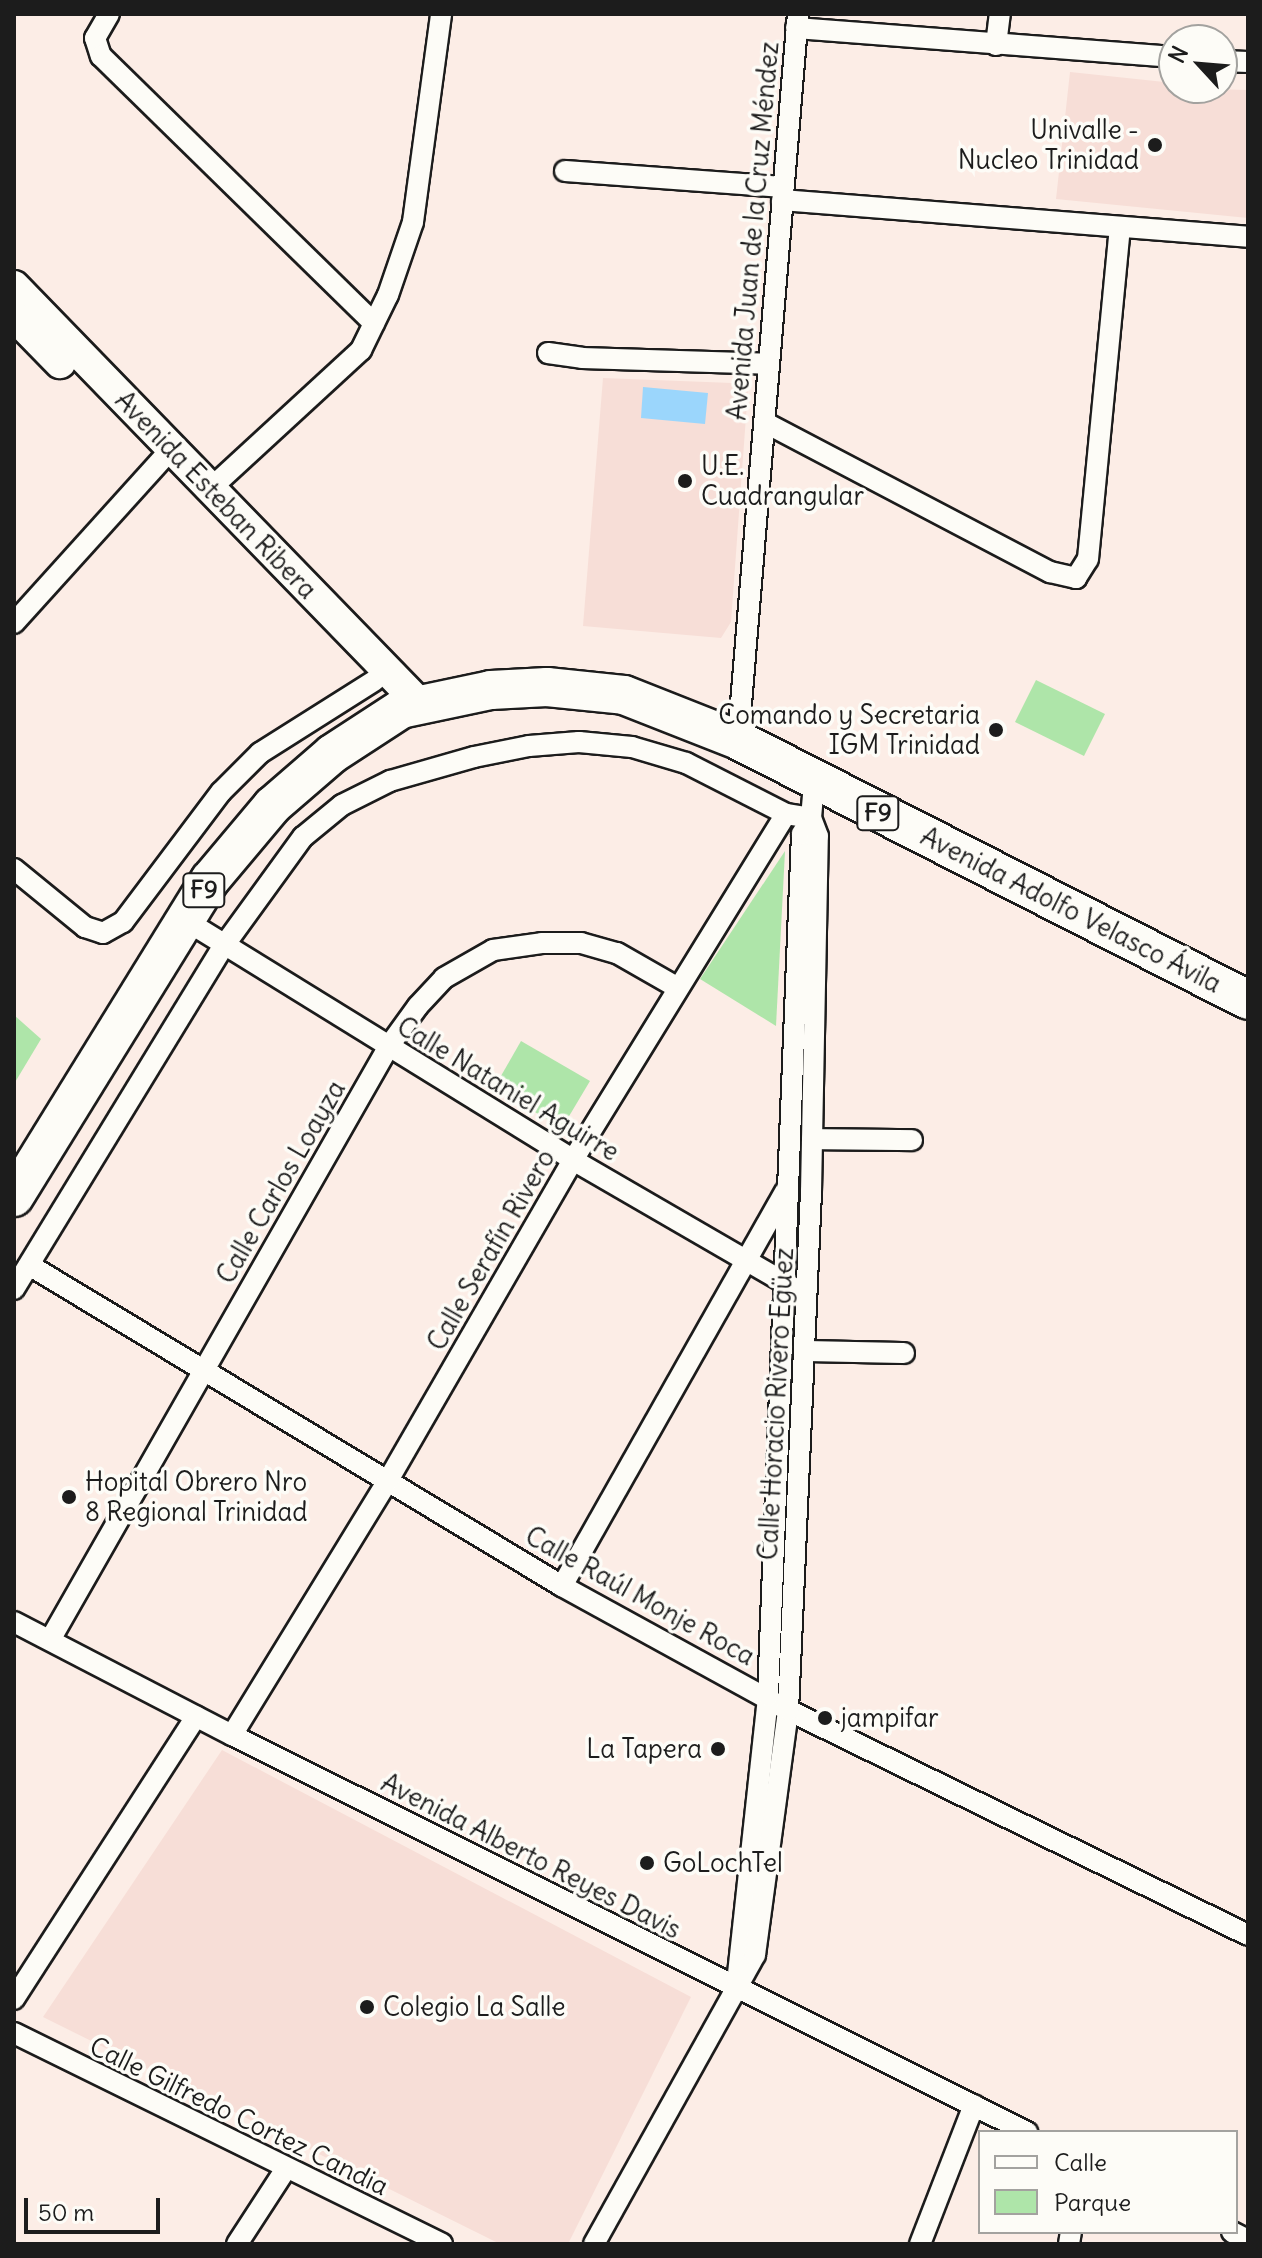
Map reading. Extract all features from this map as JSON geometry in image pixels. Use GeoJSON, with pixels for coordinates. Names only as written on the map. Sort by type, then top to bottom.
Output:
{"type":"FeatureCollection","features":[{"type":"Feature","properties":{"kind":"highway","name":"Avenida Adolfo Velasco Ávila"},"geometry":{"type":"LineString","coordinates":[[410,706],[491,690],[547,687],[624,695],[738,740],[1248,1000]]}},
{"type":"Feature","properties":{"kind":"highway","name":"F9"},"geometry":{"type":"LineString","coordinates":[[14,1197],[210,880],[272,806],[332,754],[410,706]]}},
{"type":"Feature","properties":{"kind":"main road","name":"Avenida Esteban Ribera"},"geometry":{"type":"LineString","coordinates":[[14,286],[22,321],[164,456],[374,681],[410,706]]}},
{"type":"Feature","properties":{"kind":"main road","name":"Avenida Esteban Ribera"},"geometry":{"type":"LineString","coordinates":[[164,456],[211,488],[410,706]]}},
{"type":"Feature","properties":{"kind":"street"},"geometry":{"type":"LineString","coordinates":[[109,14],[95,38],[101,56],[374,323]]}},
{"type":"Feature","properties":{"kind":"street"},"geometry":{"type":"LineString","coordinates":[[211,488],[361,350],[413,222],[441,14]]}},
{"type":"Feature","properties":{"kind":"street"},"geometry":{"type":"LineString","coordinates":[[996,45],[1000,14]]}},
{"type":"Feature","properties":{"kind":"street"},"geometry":{"type":"LineString","coordinates":[[797,21],[996,45],[1158,56]]}},
{"type":"Feature","properties":{"kind":"street","name":"Avenida Juan de la Cruz Méndez"},"geometry":{"type":"LineString","coordinates":[[738,740],[797,21]]}},
{"type":"Feature","properties":{"kind":"street"},"geometry":{"type":"LineString","coordinates":[[565,171],[1120,228],[1248,237]]}},
{"type":"Feature","properties":{"kind":"street"},"geometry":{"type":"LineString","coordinates":[[764,422],[1050,572],[1076,578],[1088,559],[1120,228]]}},
{"type":"Feature","properties":{"kind":"street"},"geometry":{"type":"LineString","coordinates":[[548,353],[582,358],[768,364]]}},
{"type":"Feature","properties":{"kind":"street"},"geometry":{"type":"LineString","coordinates":[[14,623],[164,456]]}},
{"type":"Feature","properties":{"kind":"street"},"geometry":{"type":"LineString","coordinates":[[14,869],[85,927],[103,933],[123,922],[221,792],[260,753],[374,681]]}},
{"type":"Feature","properties":{"kind":"street"},"geometry":{"type":"LineString","coordinates":[[14,1289],[223,947],[303,837],[342,805],[390,781],[474,757],[529,746],[579,742],[632,747],[686,763],[786,814],[811,818]]}},
{"type":"Feature","properties":{"kind":"street","name":"Calle Horacio Rivero Egüez"},"geometry":{"type":"LineString","coordinates":[[737,1987],[768,1696],[802,834],[811,818],[814,780]]}},
{"type":"Feature","properties":{"kind":"street","name":"Calle Serafín Rivero"},"geometry":{"type":"LineString","coordinates":[[232,1735],[387,1482],[573,1160],[786,814]]}},
{"type":"Feature","properties":{"kind":"street","name":"Calle Horacio Rivero Egüez"},"geometry":{"type":"LineString","coordinates":[[594,2244],[755,1955],[788,1710],[811,1192],[818,836],[811,818]]}},
{"type":"Feature","properties":{"kind":"street","name":"Calle Nataniel Aguirre"},"geometry":{"type":"LineString","coordinates":[[185,920],[223,947],[573,1160],[808,1298]]}},
{"type":"Feature","properties":{"kind":"street","name":"Calle Carlos Loayza"},"geometry":{"type":"LineString","coordinates":[[50,1640],[389,1046],[444,978],[493,950],[542,943],[581,943],[617,953],[678,988]]}},
{"type":"Feature","properties":{"kind":"street"},"geometry":{"type":"LineString","coordinates":[[812,1139],[912,1140]]}},
{"type":"Feature","properties":{"kind":"street"},"geometry":{"type":"LineString","coordinates":[[562,1586],[788,1187],[811,1192]]}},
{"type":"Feature","properties":{"kind":"street","name":"Calle Raúl Monje Roca"},"geometry":{"type":"LineString","coordinates":[[29,1265],[562,1586],[768,1696],[788,1710],[1248,1935]]}},
{"type":"Feature","properties":{"kind":"street"},"geometry":{"type":"LineString","coordinates":[[805,1351],[904,1353]]}},
{"type":"Feature","properties":{"kind":"street","name":"Avenida Alberto Reyes Davis"},"geometry":{"type":"LineString","coordinates":[[14,1622],[196,1717],[1023,2130]]}},
{"type":"Feature","properties":{"kind":"street"},"geometry":{"type":"LineString","coordinates":[[14,1999],[196,1717]]}},
{"type":"Feature","properties":{"kind":"street","name":"Calle Gilfredo Cortez Candia"},"geometry":{"type":"LineString","coordinates":[[14,2033],[285,2170],[442,2244]]}},
{"type":"Feature","properties":{"kind":"street"},"geometry":{"type":"LineString","coordinates":[[920,2244],[974,2105]]}},
{"type":"Feature","properties":{"kind":"street"},"geometry":{"type":"LineString","coordinates":[[237,2244],[285,2170]]}},
{"type":"Feature","properties":{"kind":"shaded area","name":"Univalle - Nucleo Trinidad"},"geometry":{"type":"Polygon","coordinates":[[[1070,72],[1158,81],[1158,104],[1238,104],[1238,90],[1248,90],[1248,218],[1056,199],[1070,72]]]}},
{"type":"Feature","properties":{"kind":"shaded area"},"geometry":{"type":"Polygon","coordinates":[[[603,378],[732,383],[748,389],[731,622],[721,638],[583,626],[603,378]]]}},
{"type":"Feature","properties":{"kind":"shaded area","name":"Colegio La Salle"},"geometry":{"type":"Polygon","coordinates":[[[222,1750],[691,1997],[568,2244],[500,2244],[43,2017],[222,1750]]]}},
{"type":"Feature","properties":{"kind":"green space"},"geometry":{"type":"Polygon","coordinates":[[[1036,680],[1105,714],[1084,756],[1015,722],[1036,680]]]}},
{"type":"Feature","properties":{"kind":"green space"},"geometry":{"type":"Polygon","coordinates":[[[785,851],[776,1026],[700,979],[785,851]]]}},
{"type":"Feature","properties":{"kind":"green space"},"geometry":{"type":"Polygon","coordinates":[[[14,1015],[41,1039],[14,1084],[14,1015]]]}},
{"type":"Feature","properties":{"kind":"green space"},"geometry":{"type":"Polygon","coordinates":[[[521,1041],[590,1081],[562,1128],[494,1088],[521,1041]]]}},
{"type":"Feature","properties":{"kind":"water"},"geometry":{"type":"Polygon","coordinates":[[[643,387],[708,393],[705,424],[641,418],[643,387]]]}},
{"type":"Feature","properties":{"kind":"place","name":"Univalle - Nucleo Trinidad"},"geometry":{"type":"Point","coordinates":[1155,145]}},
{"type":"Feature","properties":{"kind":"place","name":"U.E. Cuadrangular"},"geometry":{"type":"Point","coordinates":[685,481]}},
{"type":"Feature","properties":{"kind":"place","name":"Comando y Secretaria IGM Trinidad"},"geometry":{"type":"Point","coordinates":[996,730]}},
{"type":"Feature","properties":{"kind":"place","name":"Hopital Obrero Nro 8 Regional Trinidad"},"geometry":{"type":"Point","coordinates":[69,1497]}},
{"type":"Feature","properties":{"kind":"place","name":"jampifar"},"geometry":{"type":"Point","coordinates":[825,1718]}},
{"type":"Feature","properties":{"kind":"place","name":"La Tapera"},"geometry":{"type":"Point","coordinates":[718,1749]}},
{"type":"Feature","properties":{"kind":"place","name":"GoLochTel"},"geometry":{"type":"Point","coordinates":[647,1863]}},
{"type":"Feature","properties":{"kind":"place","name":"Colegio La Salle"},"geometry":{"type":"Point","coordinates":[367,2007]}}]}
